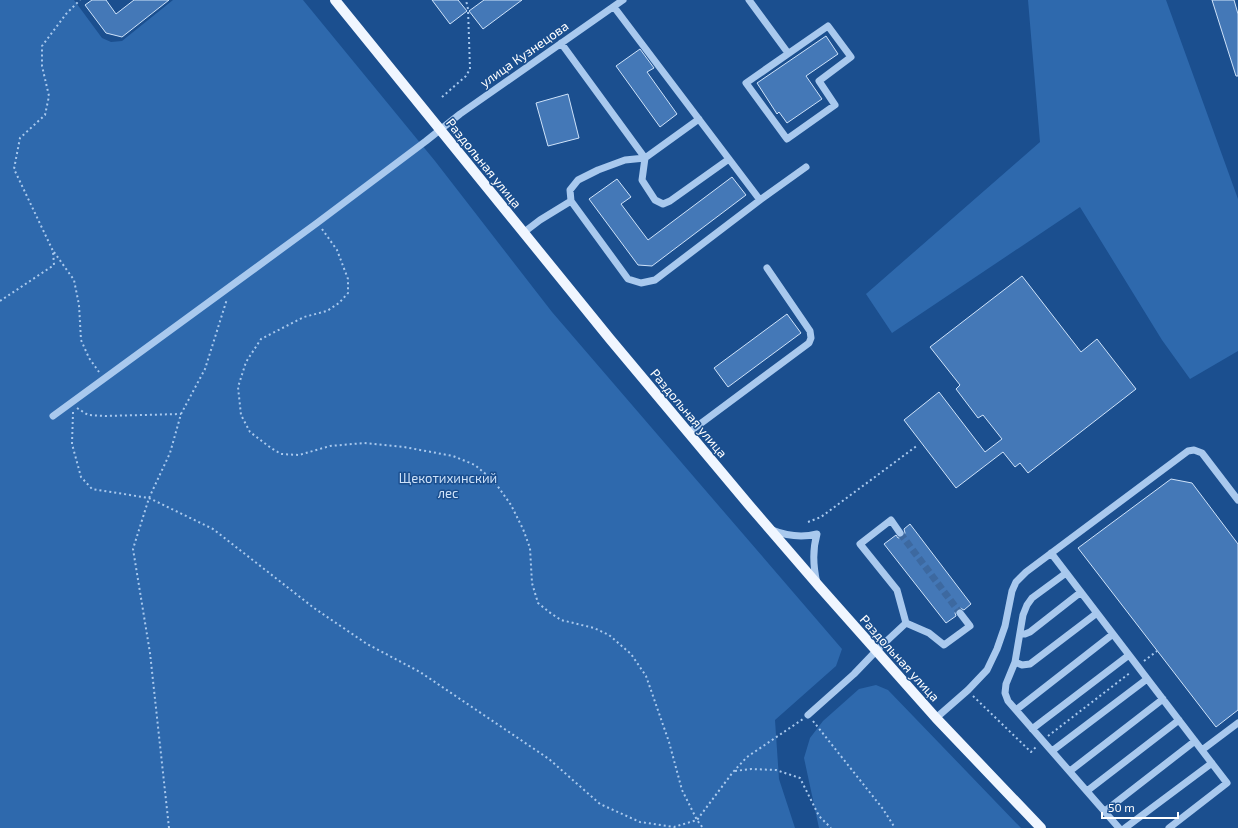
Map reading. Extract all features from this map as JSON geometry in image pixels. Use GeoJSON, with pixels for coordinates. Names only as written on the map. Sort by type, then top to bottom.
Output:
{"type":"FeatureCollection","features":[{"type":"Feature","properties":{"kind":"main road","name":"Раздольная улица"},"geometry":{"type":"LineString","coordinates":[[335,0],[523,233],[768,528],[936,718],[1041,828]]}},
{"type":"Feature","properties":{"kind":"street","name":"улица Кузнецова"},"geometry":{"type":"LineString","coordinates":[[54,416],[317,223],[460,114],[623,0]]}},
{"type":"Feature","properties":{"kind":"street"},"geometry":{"type":"LineString","coordinates":[[749,0],[788,53]]}},
{"type":"Feature","properties":{"kind":"street"},"geometry":{"type":"LineString","coordinates":[[614,6],[760,200]]}},
{"type":"Feature","properties":{"kind":"street"},"geometry":{"type":"LineString","coordinates":[[828,26],[851,57],[819,81],[835,105],[787,139],[746,83],[788,53],[828,26]]}},
{"type":"Feature","properties":{"kind":"street"},"geometry":{"type":"LineString","coordinates":[[561,43],[645,158],[642,180],[654,200],[663,204],[670,202],[729,159]]}},
{"type":"Feature","properties":{"kind":"street"},"geometry":{"type":"LineString","coordinates":[[699,119],[645,158],[625,160],[598,170],[578,180],[570,190],[571,201],[628,279],[641,283],[655,280],[806,167]]}},
{"type":"Feature","properties":{"kind":"street"},"geometry":{"type":"LineString","coordinates":[[523,233],[540,220],[571,201]]}},
{"type":"Feature","properties":{"kind":"street"},"geometry":{"type":"LineString","coordinates":[[688,433],[809,343],[811,338],[810,331],[767,268]]}},
{"type":"Feature","properties":{"kind":"street"},"geometry":{"type":"LineString","coordinates":[[936,718],[968,690],[987,670],[997,649],[1005,626],[1012,591],[1016,582],[1026,572],[1188,451],[1194,450],[1202,453],[1238,500]]}},
{"type":"Feature","properties":{"kind":"street"},"geometry":{"type":"LineString","coordinates":[[900,533],[890,520],[860,544],[897,590],[906,624]]}},
{"type":"Feature","properties":{"kind":"street"},"geometry":{"type":"LineString","coordinates":[[768,528],[780,533],[795,536],[806,537],[817,534],[813,559],[818,585]]}},
{"type":"Feature","properties":{"kind":"street"},"geometry":{"type":"LineString","coordinates":[[1051,553],[1227,783],[1169,828]]}},
{"type":"Feature","properties":{"kind":"street"},"geometry":{"type":"LineString","coordinates":[[1066,573],[1032,598],[1027,605],[1023,615],[1015,662],[1006,684],[1005,693],[1008,701],[1119,828]]}},
{"type":"Feature","properties":{"kind":"street"},"geometry":{"type":"LineString","coordinates":[[1020,634],[1030,632],[1081,592]]}},
{"type":"Feature","properties":{"kind":"street"},"geometry":{"type":"LineString","coordinates":[[906,624],[929,633],[944,645],[970,626],[960,613]]}},
{"type":"Feature","properties":{"kind":"street"},"geometry":{"type":"LineString","coordinates":[[1015,662],[1022,665],[1030,664],[1097,613]]}},
{"type":"Feature","properties":{"kind":"street"},"geometry":{"type":"LineString","coordinates":[[808,715],[854,674],[877,650],[906,624]]}},
{"type":"Feature","properties":{"kind":"street"},"geometry":{"type":"LineString","coordinates":[[1016,710],[1113,634]]}},
{"type":"Feature","properties":{"kind":"street"},"geometry":{"type":"LineString","coordinates":[[1032,729],[1129,654]]}},
{"type":"Feature","properties":{"kind":"street"},"geometry":{"type":"LineString","coordinates":[[1052,751],[1147,679]]}},
{"type":"Feature","properties":{"kind":"street"},"geometry":{"type":"LineString","coordinates":[[1070,771],[1163,699]]}},
{"type":"Feature","properties":{"kind":"street"},"geometry":{"type":"LineString","coordinates":[[1087,791],[1179,720]]}},
{"type":"Feature","properties":{"kind":"street"},"geometry":{"type":"LineString","coordinates":[[1202,750],[1238,723]]}},
{"type":"Feature","properties":{"kind":"street"},"geometry":{"type":"LineString","coordinates":[[1105,812],[1195,741]]}},
{"type":"Feature","properties":{"kind":"street"},"geometry":{"type":"LineString","coordinates":[[1125,828],[1212,763]]}},
{"type":"Feature","properties":{"kind":"path"},"geometry":{"type":"LineString","coordinates":[[80,0],[66,14],[42,46],[42,66],[49,96],[46,115],[20,138],[14,169],[53,252],[74,280],[80,305],[81,340],[89,358],[105,379]]}},
{"type":"Feature","properties":{"kind":"path"},"geometry":{"type":"LineString","coordinates":[[442,97],[466,76],[470,69],[468,9],[466,0]]}},
{"type":"Feature","properties":{"kind":"path"},"geometry":{"type":"LineString","coordinates":[[317,223],[337,250],[348,278],[348,293],[339,303],[327,311],[304,317],[260,339],[246,362],[238,387],[241,415],[250,432],[281,454],[299,455],[330,446],[364,443],[404,447],[452,456],[475,465],[494,481],[511,505],[530,548],[532,583],[538,602],[561,620],[594,628],[609,635],[631,654],[646,676],[670,742],[682,790],[702,828]]}},
{"type":"Feature","properties":{"kind":"path"},"geometry":{"type":"LineString","coordinates":[[0,301],[54,265],[53,252]]}},
{"type":"Feature","properties":{"kind":"path"},"geometry":{"type":"LineString","coordinates":[[170,828],[150,653],[133,549],[149,498],[170,453],[181,414],[205,369],[231,286]]}},
{"type":"Feature","properties":{"kind":"path"},"geometry":{"type":"LineString","coordinates":[[73,402],[77,409],[88,415],[181,414]]}},
{"type":"Feature","properties":{"kind":"path"},"geometry":{"type":"LineString","coordinates":[[73,402],[72,444],[81,477],[92,489],[149,498],[213,529],[314,608],[367,644],[420,672],[550,759],[600,804],[640,822],[674,827],[697,820],[747,757],[808,715],[882,809],[894,828]]}},
{"type":"Feature","properties":{"kind":"path"},"geometry":{"type":"LineString","coordinates":[[808,522],[820,517],[918,445]]}},
{"type":"Feature","properties":{"kind":"path"},"geometry":{"type":"LineString","coordinates":[[734,772],[750,769],[776,770],[800,778],[819,816],[830,828]]}},
{"type":"Feature","properties":{"kind":"green space","name":"Щекотихинский лес"},"geometry":{"type":"Polygon","coordinates":[[[0,0],[74,0],[102,38],[111,42],[122,41],[173,0],[303,0],[435,161],[552,312],[842,649],[836,666],[775,720],[779,779],[795,828],[0,828],[0,0]]]}},
{"type":"Feature","properties":{"kind":"green space"},"geometry":{"type":"Polygon","coordinates":[[[1028,0],[1166,0],[1238,199],[1238,351],[1190,379],[1162,340],[1080,207],[892,333],[866,294],[1040,142],[1028,0]]]}},
{"type":"Feature","properties":{"kind":"green space"},"geometry":{"type":"Polygon","coordinates":[[[876,685],[888,690],[1021,828],[819,828],[804,758],[810,738],[823,721],[859,689],[876,685]]]}},
{"type":"Feature","properties":{"kind":"building"},"geometry":{"type":"Polygon","coordinates":[[[92,0],[106,0],[116,14],[134,0],[169,0],[122,37],[106,33],[85,5],[92,0]]]}},
{"type":"Feature","properties":{"kind":"building"},"geometry":{"type":"Polygon","coordinates":[[[432,0],[458,0],[467,11],[450,24],[432,0]]]}},
{"type":"Feature","properties":{"kind":"building"},"geometry":{"type":"Polygon","coordinates":[[[484,0],[522,0],[483,29],[469,11],[484,0]]]}},
{"type":"Feature","properties":{"kind":"building"},"geometry":{"type":"Polygon","coordinates":[[[1212,0],[1234,0],[1238,14],[1238,76],[1236,76],[1212,0]]]}},
{"type":"Feature","properties":{"kind":"building"},"geometry":{"type":"Polygon","coordinates":[[[826,36],[838,54],[806,76],[822,99],[787,123],[779,112],[777,114],[757,83],[826,36]]]}},
{"type":"Feature","properties":{"kind":"building"},"geometry":{"type":"Polygon","coordinates":[[[640,49],[654,68],[647,72],[677,114],[660,127],[616,66],[640,49]]]}},
{"type":"Feature","properties":{"kind":"building"},"geometry":{"type":"Polygon","coordinates":[[[568,94],[579,138],[548,146],[536,103],[568,94]]]}},
{"type":"Feature","properties":{"kind":"building"},"geometry":{"type":"Polygon","coordinates":[[[732,177],[746,195],[652,266],[638,265],[589,199],[617,179],[631,197],[621,204],[648,240],[732,177]]]}},
{"type":"Feature","properties":{"kind":"building"},"geometry":{"type":"Polygon","coordinates":[[[1022,276],[1081,352],[1097,339],[1136,389],[1028,473],[1020,463],[1015,467],[1003,452],[956,488],[904,420],[939,392],[985,452],[1002,439],[983,415],[978,418],[956,389],[960,385],[930,347],[1022,276]]]}},
{"type":"Feature","properties":{"kind":"building"},"geometry":{"type":"Polygon","coordinates":[[[787,314],[801,333],[728,387],[714,368],[787,314]]]}},
{"type":"Feature","properties":{"kind":"building"},"geometry":{"type":"Polygon","coordinates":[[[1171,479],[1192,483],[1238,544],[1238,710],[1216,727],[1078,548],[1171,479]]]}},
{"type":"Feature","properties":{"kind":"building"},"geometry":{"type":"Polygon","coordinates":[[[910,524],[971,604],[964,610],[960,608],[957,609],[955,613],[956,616],[946,623],[884,544],[896,535],[898,538],[903,537],[905,533],[904,529],[910,524]]]}},
{"type":"Feature","properties":{"kind":"tunnel"},"geometry":{"type":"LineString","coordinates":[[900,533],[960,613]]}}]}
